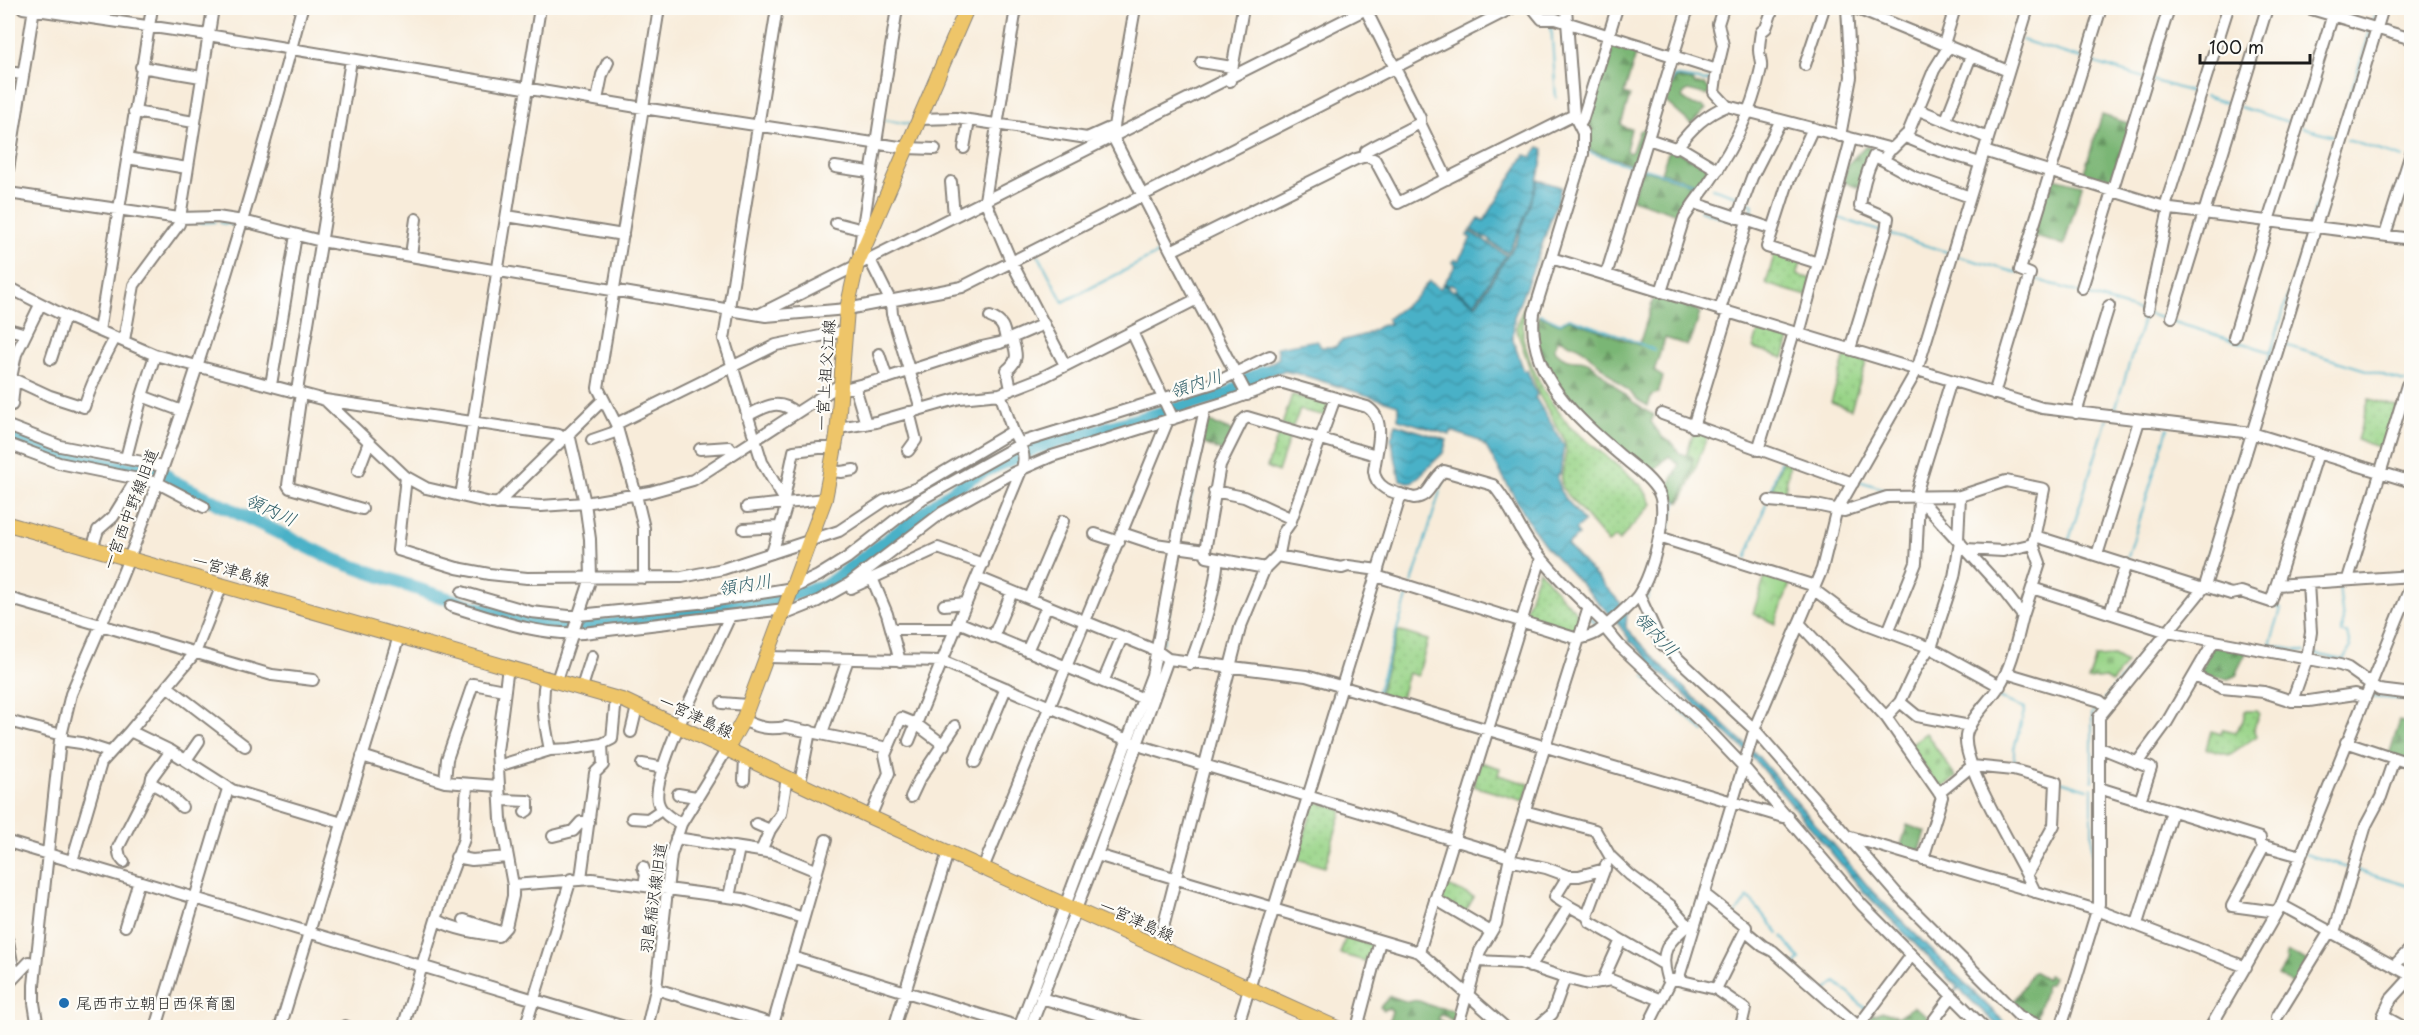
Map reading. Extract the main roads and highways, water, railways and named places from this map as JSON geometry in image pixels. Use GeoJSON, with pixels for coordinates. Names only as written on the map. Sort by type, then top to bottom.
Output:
{"type":"FeatureCollection","features":[{"type":"Feature","properties":{"kind":"main road","name":"一宮上祖父江線"},"geometry":{"type":"LineString","coordinates":[[727,749],[743,720],[825,499],[832,471],[845,387],[844,331],[847,309],[866,230],[906,148],[967,8]]}},
{"type":"Feature","properties":{"kind":"main road","name":"一宮津島線"},"geometry":{"type":"LineString","coordinates":[[8,524],[616,698],[870,817],[1337,1028]]}},
{"type":"Feature","properties":{"kind":"water"},"geometry":{"type":"Polygon","coordinates":[[[1539,147],[1544,149],[1535,188],[1519,231],[1507,253],[1490,242],[1491,240],[1471,230],[1479,218],[1484,221],[1525,155],[1532,157],[1539,147]]]}},
{"type":"Feature","properties":{"kind":"water"},"geometry":{"type":"Polygon","coordinates":[[[1538,180],[1561,187],[1558,198],[1560,199],[1557,201],[1514,317],[1513,340],[1524,371],[1527,370],[1537,395],[1535,397],[1564,445],[1560,474],[1557,474],[1560,491],[1584,522],[1575,530],[1579,535],[1567,545],[1627,610],[1626,628],[1669,674],[1757,755],[1873,892],[2009,1027],[1999,1027],[1959,989],[1955,991],[1957,987],[1864,892],[1753,758],[1657,669],[1633,643],[1629,642],[1630,640],[1616,621],[1548,549],[1531,526],[1486,447],[1477,440],[1451,431],[1450,435],[1398,419],[1398,405],[1299,374],[1283,371],[1251,382],[1248,376],[1279,358],[1277,347],[1317,340],[1321,347],[1335,347],[1341,341],[1367,334],[1380,326],[1390,324],[1387,319],[1417,296],[1429,281],[1440,289],[1443,284],[1476,305],[1517,241],[1538,180]]]}},
{"type":"Feature","properties":{"kind":"water"},"geometry":{"type":"Polygon","coordinates":[[[1470,232],[1506,255],[1475,303],[1455,290],[1456,287],[1444,283],[1456,265],[1452,262],[1455,259],[1458,261],[1471,238],[1467,236],[1470,232]]]}},
{"type":"Feature","properties":{"kind":"water"},"geometry":{"type":"Polygon","coordinates":[[[1396,424],[1447,440],[1443,453],[1412,483],[1400,480],[1391,438],[1396,424]]]}},
{"type":"Feature","properties":{"kind":"waterway"},"geometry":{"type":"LineString","coordinates":[[1549,8],[1550,14]]}},
{"type":"Feature","properties":{"kind":"waterway"},"geometry":{"type":"LineString","coordinates":[[2373,22],[2377,8]]}},
{"type":"Feature","properties":{"kind":"waterway"},"geometry":{"type":"LineString","coordinates":[[1551,23],[1556,98]]}},
{"type":"Feature","properties":{"kind":"waterway"},"geometry":{"type":"LineString","coordinates":[[2311,222],[2370,31]]}},
{"type":"Feature","properties":{"kind":"waterway"},"geometry":{"type":"LineString","coordinates":[[2006,61],[2015,37]]}},
{"type":"Feature","properties":{"kind":"waterway"},"geometry":{"type":"LineString","coordinates":[[2022,40],[2083,59]]}},
{"type":"Feature","properties":{"kind":"waterway"},"geometry":{"type":"LineString","coordinates":[[2089,61],[2144,78]]}},
{"type":"Feature","properties":{"kind":"waterway"},"geometry":{"type":"LineString","coordinates":[[1670,84],[1674,76],[1705,81],[1712,79]]}},
{"type":"Feature","properties":{"kind":"waterway"},"geometry":{"type":"LineString","coordinates":[[2152,80],[2198,94]]}},
{"type":"Feature","properties":{"kind":"waterway"},"geometry":{"type":"LineString","coordinates":[[2205,96],[2234,105]]}},
{"type":"Feature","properties":{"kind":"waterway"},"geometry":{"type":"LineString","coordinates":[[2240,107],[2295,124]]}},
{"type":"Feature","properties":{"kind":"waterway"},"geometry":{"type":"LineString","coordinates":[[884,120],[909,124]]}},
{"type":"Feature","properties":{"kind":"waterway"},"geometry":{"type":"LineString","coordinates":[[925,126],[952,123]]}},
{"type":"Feature","properties":{"kind":"waterway"},"geometry":{"type":"LineString","coordinates":[[2302,127],[2337,137]]}},
{"type":"Feature","properties":{"kind":"waterway"},"geometry":{"type":"LineString","coordinates":[[2347,140],[2403,158]]}},
{"type":"Feature","properties":{"kind":"waterway"},"geometry":{"type":"LineString","coordinates":[[1589,152],[1634,167]]}},
{"type":"Feature","properties":{"kind":"waterway"},"geometry":{"type":"LineString","coordinates":[[1642,168],[1702,186]]}},
{"type":"Feature","properties":{"kind":"waterway"},"geometry":{"type":"LineString","coordinates":[[1712,188],[1740,197]]}},
{"type":"Feature","properties":{"kind":"waterway"},"geometry":{"type":"LineString","coordinates":[[1747,202],[1753,205],[1750,216]]}},
{"type":"Feature","properties":{"kind":"waterway"},"geometry":{"type":"LineString","coordinates":[[1700,210],[1729,220]]}},
{"type":"Feature","properties":{"kind":"waterway"},"geometry":{"type":"LineString","coordinates":[[1836,217],[1882,232]]}},
{"type":"Feature","properties":{"kind":"waterway"},"geometry":{"type":"LineString","coordinates":[[185,223],[215,222]]}},
{"type":"Feature","properties":{"kind":"waterway"},"geometry":{"type":"LineString","coordinates":[[220,223],[236,225]]}},
{"type":"Feature","properties":{"kind":"waterway"},"geometry":{"type":"LineString","coordinates":[[2247,428],[2309,229]]}},
{"type":"Feature","properties":{"kind":"waterway"},"geometry":{"type":"LineString","coordinates":[[1889,234],[1947,252]]}},
{"type":"Feature","properties":{"kind":"waterway"},"geometry":{"type":"LineString","coordinates":[[1038,254],[1063,302],[1161,252]]}},
{"type":"Feature","properties":{"kind":"waterway"},"geometry":{"type":"LineString","coordinates":[[1957,256],[2018,273]]}},
{"type":"Feature","properties":{"kind":"waterway"},"geometry":{"type":"LineString","coordinates":[[2032,278],[2271,352]]}},
{"type":"Feature","properties":{"kind":"waterway"},"geometry":{"type":"LineString","coordinates":[[2114,413],[2145,313]]}},
{"type":"Feature","properties":{"kind":"waterway"},"geometry":{"type":"LineString","coordinates":[[1540,314],[1560,323],[1569,318],[1622,336],[1654,350]]}},
{"type":"Feature","properties":{"kind":"waterway"},"geometry":{"type":"LineString","coordinates":[[826,316],[838,315]]}},
{"type":"Feature","properties":{"kind":"waterway"},"geometry":{"type":"LineString","coordinates":[[2285,345],[2405,382]]}},
{"type":"Feature","properties":{"kind":"waterway","name":"領内川"},"geometry":{"type":"LineString","coordinates":[[165,474],[170,480],[335,560],[429,593],[517,620],[561,625],[601,626],[777,599],[827,585],[973,476],[1035,448],[1229,394],[1249,379],[1265,372]]}},
{"type":"Feature","properties":{"kind":"waterway"},"geometry":{"type":"LineString","coordinates":[[2069,540],[2107,419]]}},
{"type":"Feature","properties":{"kind":"waterway"},"geometry":{"type":"LineString","coordinates":[[2128,557],[2168,428]]}},
{"type":"Feature","properties":{"kind":"waterway","name":"領内川"},"geometry":{"type":"LineString","coordinates":[[8,436],[53,454],[128,468],[156,470]]}},
{"type":"Feature","properties":{"kind":"waterway"},"geometry":{"type":"LineString","coordinates":[[2200,582],[2244,438]]}},
{"type":"Feature","properties":{"kind":"waterway"},"geometry":{"type":"LineString","coordinates":[[1768,499],[1780,461]]}},
{"type":"Feature","properties":{"kind":"waterway"},"geometry":{"type":"LineString","coordinates":[[1412,583],[1444,478]]}},
{"type":"Feature","properties":{"kind":"waterway"},"geometry":{"type":"LineString","coordinates":[[1859,481],[1894,492]]}},
{"type":"Feature","properties":{"kind":"waterway"},"geometry":{"type":"LineString","coordinates":[[1187,513],[1192,492]]}},
{"type":"Feature","properties":{"kind":"waterway"},"geometry":{"type":"LineString","coordinates":[[1667,534],[1676,502]]}},
{"type":"Feature","properties":{"kind":"waterway"},"geometry":{"type":"LineString","coordinates":[[1746,559],[1766,504]]}},
{"type":"Feature","properties":{"kind":"waterway"},"geometry":{"type":"LineString","coordinates":[[1647,599],[1664,542]]}},
{"type":"Feature","properties":{"kind":"waterway"},"geometry":{"type":"LineString","coordinates":[[1163,643],[1175,581]]}},
{"type":"Feature","properties":{"kind":"waterway"},"geometry":{"type":"LineString","coordinates":[[2311,653],[2343,660],[2350,647],[2347,633],[2342,633],[2339,585]]}},
{"type":"Feature","properties":{"kind":"waterway"},"geometry":{"type":"LineString","coordinates":[[1377,693],[1409,591]]}},
{"type":"Feature","properties":{"kind":"waterway"},"geometry":{"type":"LineString","coordinates":[[2164,626],[2194,591]]}},
{"type":"Feature","properties":{"kind":"waterway"},"geometry":{"type":"LineString","coordinates":[[2274,606],[2281,609],[2270,645],[2305,652]]}},
{"type":"Feature","properties":{"kind":"waterway"},"geometry":{"type":"LineString","coordinates":[[1590,617],[1597,625]]}},
{"type":"Feature","properties":{"kind":"waterway"},"geometry":{"type":"LineString","coordinates":[[2105,699],[2158,634]]}},
{"type":"Feature","properties":{"kind":"waterway"},"geometry":{"type":"LineString","coordinates":[[1645,676],[1704,732]]}},
{"type":"Feature","properties":{"kind":"waterway"},"geometry":{"type":"LineString","coordinates":[[1995,697],[2025,708],[2014,749],[2014,767]]}},
{"type":"Feature","properties":{"kind":"waterway"},"geometry":{"type":"LineString","coordinates":[[2369,697],[2412,700]]}},
{"type":"Feature","properties":{"kind":"waterway"},"geometry":{"type":"LineString","coordinates":[[2092,781],[2092,714],[2099,705]]}},
{"type":"Feature","properties":{"kind":"waterway"},"geometry":{"type":"LineString","coordinates":[[1105,814],[1126,761]]}},
{"type":"Feature","properties":{"kind":"waterway"},"geometry":{"type":"LineString","coordinates":[[2060,781],[2088,789]]}},
{"type":"Feature","properties":{"kind":"waterway"},"geometry":{"type":"LineString","coordinates":[[2092,787],[2092,904]]}},
{"type":"Feature","properties":{"kind":"waterway"},"geometry":{"type":"LineString","coordinates":[[2305,854],[2348,867]]}},
{"type":"Feature","properties":{"kind":"waterway"},"geometry":{"type":"LineString","coordinates":[[2356,870],[2412,887]]}},
{"type":"Feature","properties":{"kind":"waterway"},"geometry":{"type":"LineString","coordinates":[[1735,915],[1748,897],[1779,934]]}},
{"type":"Feature","properties":{"kind":"waterway"},"geometry":{"type":"LineString","coordinates":[[2055,1027],[2090,911]]}},
{"type":"Feature","properties":{"kind":"waterway"},"geometry":{"type":"LineString","coordinates":[[1782,937],[1800,959],[1795,965]]}},
{"type":"Feature","properties":{"kind":"waterway"},"geometry":{"type":"LineString","coordinates":[[1824,990],[1826,991],[1836,982],[1866,1009]]}},
{"type":"Feature","properties":{"kind":"waterway"},"geometry":{"type":"LineString","coordinates":[[2066,1024],[2077,1028]]}},
{"type":"Feature","properties":{"kind":"place","name":"尾西市立朝日西保育園"},"geometry":{"type":"Point","coordinates":[64,1003]}}]}
